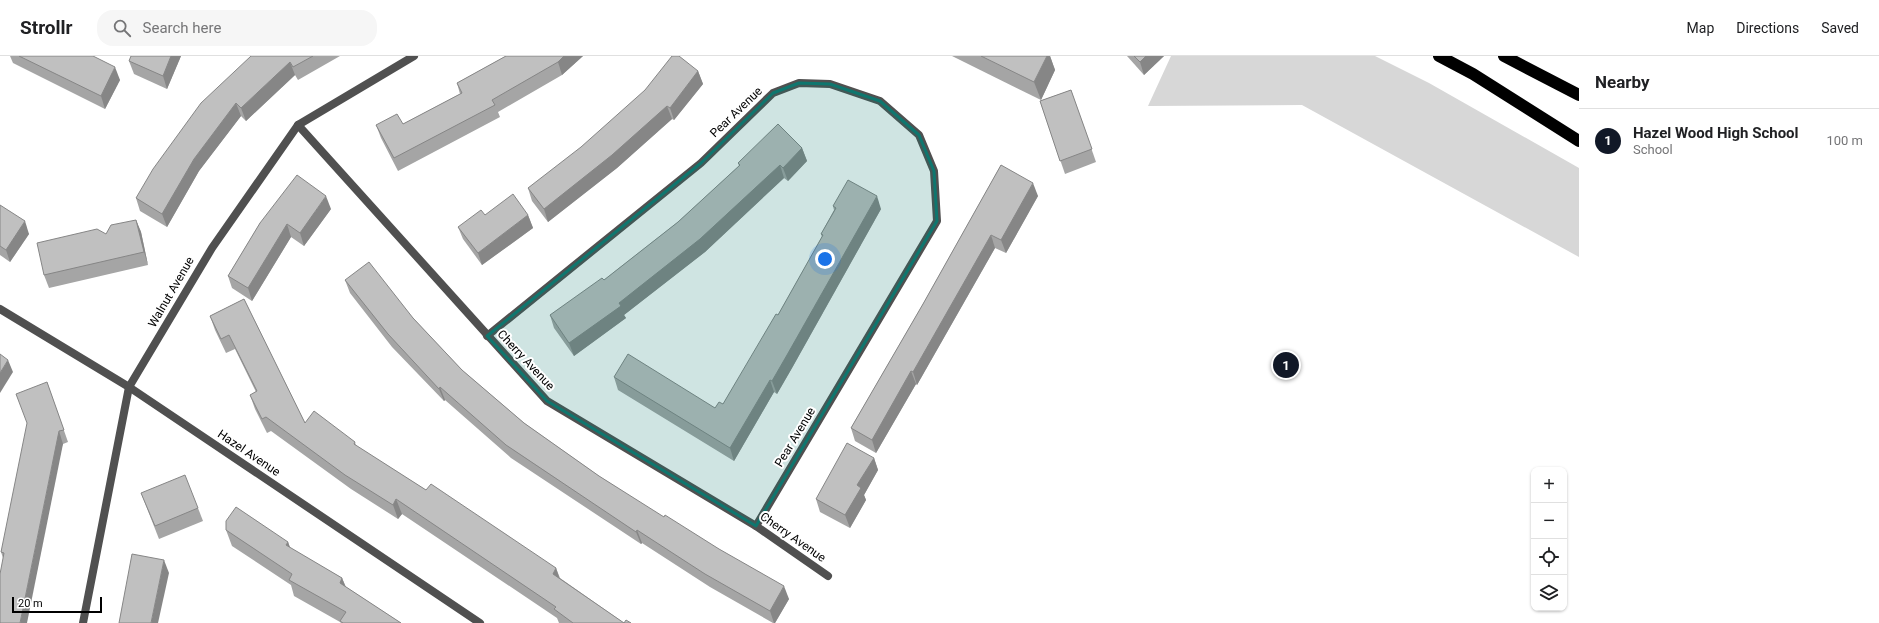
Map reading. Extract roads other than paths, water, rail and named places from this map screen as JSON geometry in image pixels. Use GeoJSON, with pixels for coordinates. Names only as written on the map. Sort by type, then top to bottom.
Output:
{"type":"FeatureCollection","features":[{"type":"Feature","properties":{"kind":"highway"},"geometry":{"type":"LineString","coordinates":[[1440,56],[1473,74],[1579,141]]}},
{"type":"Feature","properties":{"kind":"highway"},"geometry":{"type":"LineString","coordinates":[[1504,56],[1579,95]]}},
{"type":"Feature","properties":{"kind":"street","name":"Walnut Avenue"},"geometry":{"type":"LineString","coordinates":[[84,623],[130,387],[212,248],[298,125],[414,56]]}},
{"type":"Feature","properties":{"kind":"street","name":"Pear Avenue"},"geometry":{"type":"LineString","coordinates":[[487,336],[701,163],[773,92],[799,83],[830,84],[880,101],[919,135],[934,171],[937,221],[756,526]]}},
{"type":"Feature","properties":{"kind":"street","name":"Cherry Avenue"},"geometry":{"type":"LineString","coordinates":[[298,125],[487,336],[547,400],[756,526],[828,576]]}},
{"type":"Feature","properties":{"kind":"street","name":"Hazel Avenue"},"geometry":{"type":"LineString","coordinates":[[0,309],[130,387],[480,623]]}},
{"type":"Feature","properties":{"kind":"place","name":"Hazel Wood High School"},"geometry":{"type":"Point","coordinates":[1286,365]}}]}
